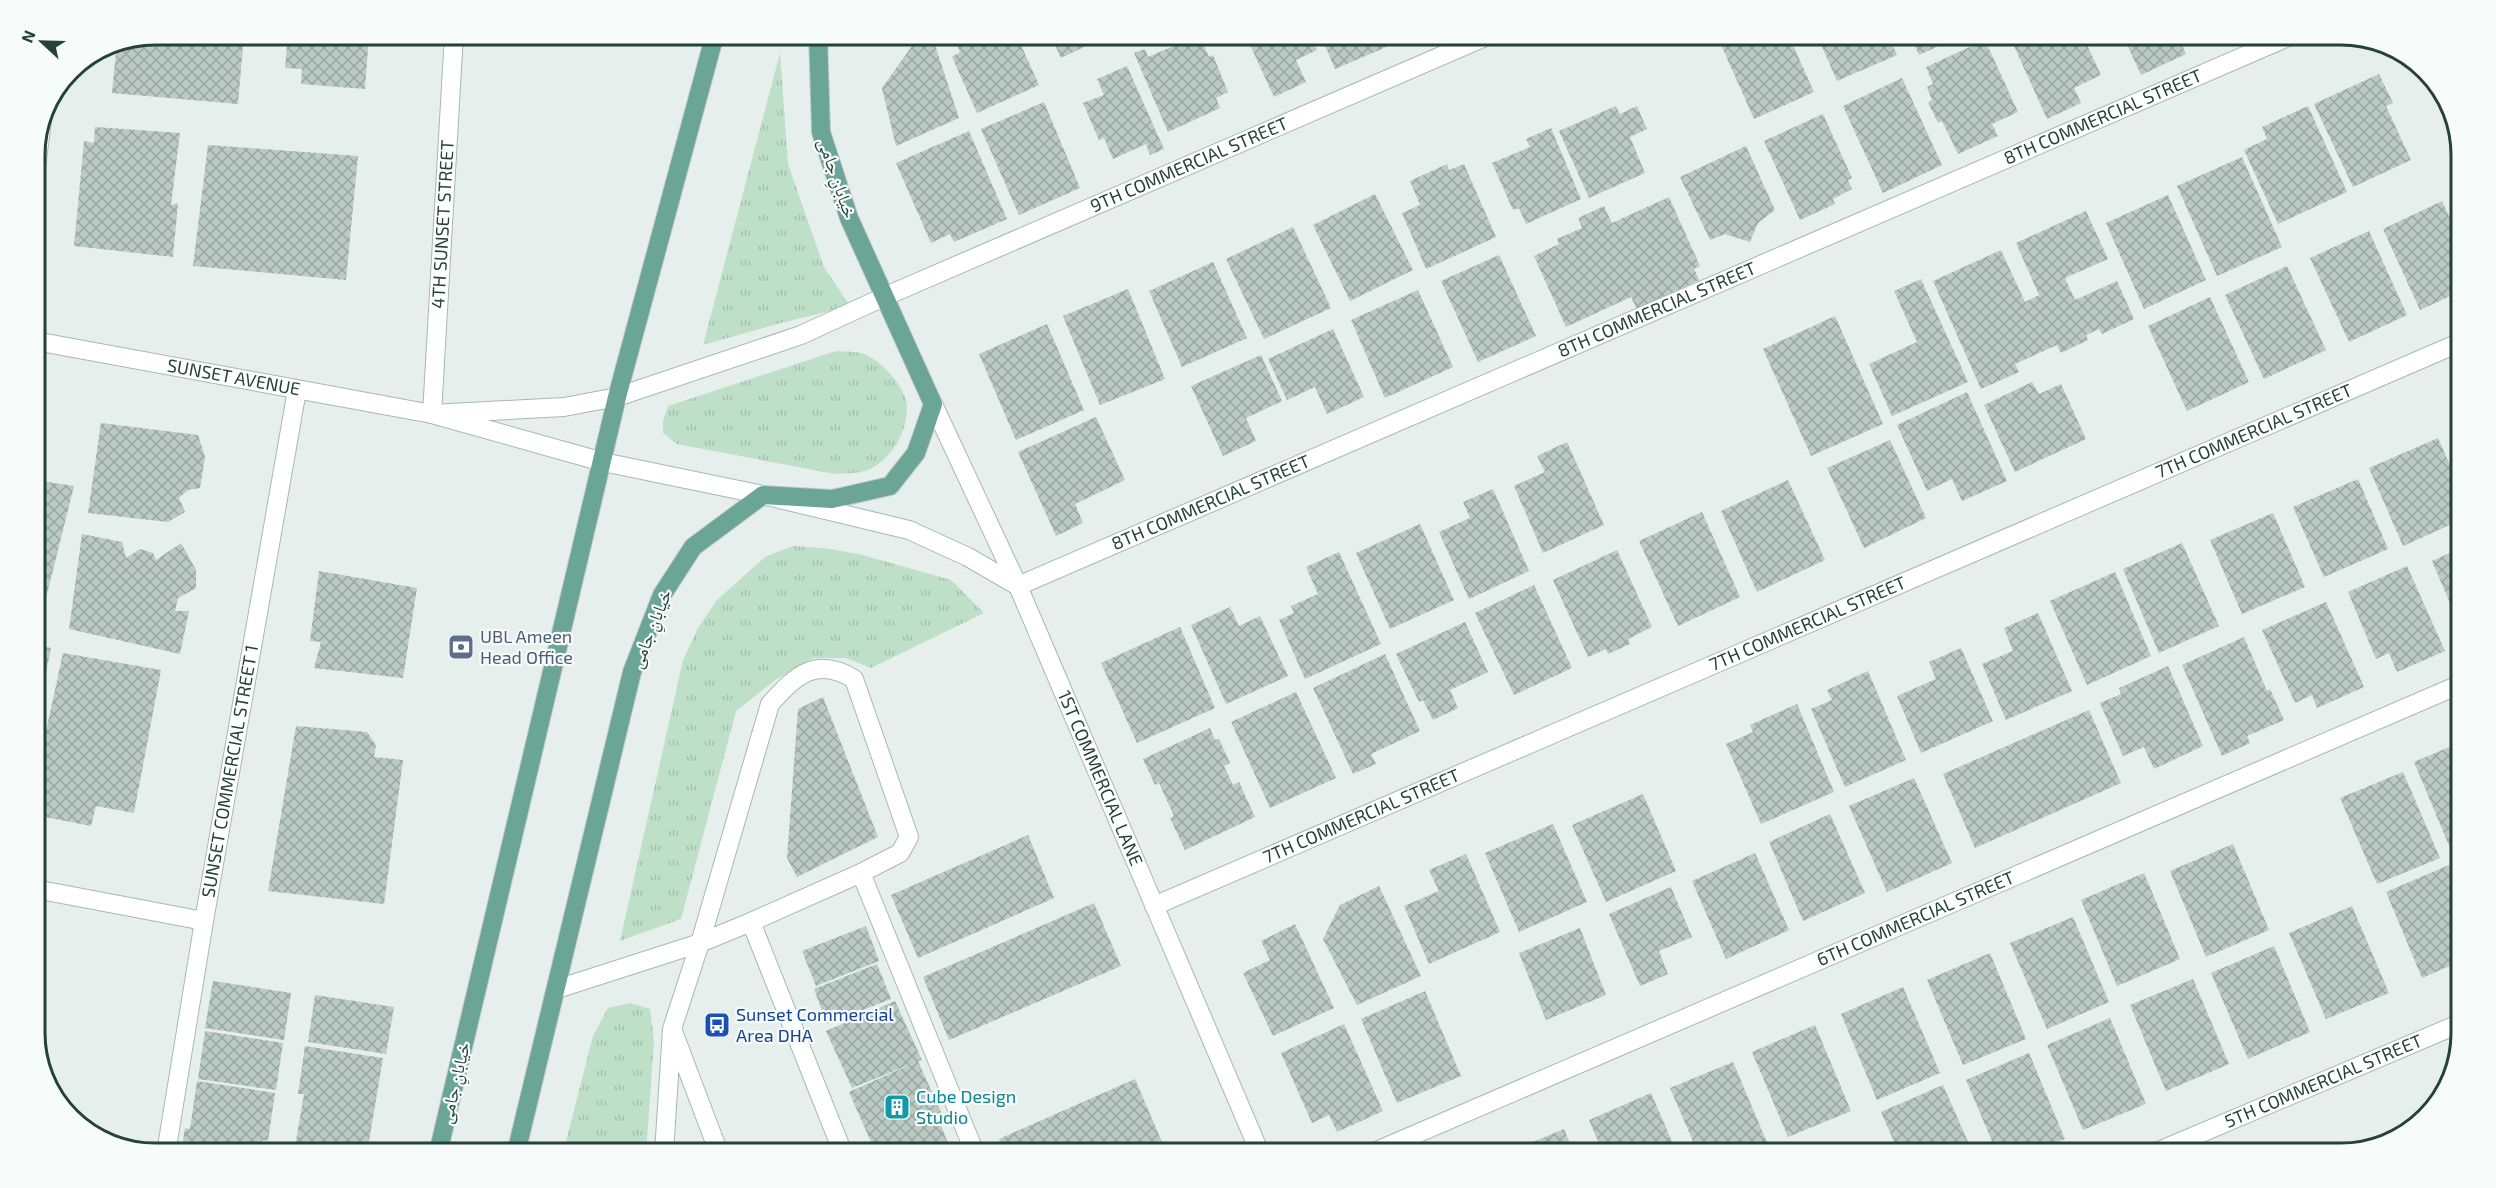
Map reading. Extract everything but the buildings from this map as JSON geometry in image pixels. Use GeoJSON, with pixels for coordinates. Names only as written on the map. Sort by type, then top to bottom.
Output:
{"type":"FeatureCollection","features":[{"type":"Feature","properties":{"kind":"main road","name":"خیابانِ جامی"},"geometry":{"type":"LineString","coordinates":[[441,1143],[617,398],[712,45]]}},
{"type":"Feature","properties":{"kind":"main road","name":"خیابانِ جامی"},"geometry":{"type":"LineString","coordinates":[[818,45],[821,132],[849,218],[933,404]]}},
{"type":"Feature","properties":{"kind":"main road"},"geometry":{"type":"LineString","coordinates":[[763,495],[832,499],[891,486],[916,453],[933,404]]}},
{"type":"Feature","properties":{"kind":"main road","name":"خیابانِ جامی"},"geometry":{"type":"LineString","coordinates":[[519,1143],[632,672],[662,595],[693,547],[763,495]]}},
{"type":"Feature","properties":{"kind":"street","name":"4TH SUNSET STREET"},"geometry":{"type":"LineString","coordinates":[[432,414],[453,45]]}},
{"type":"Feature","properties":{"kind":"street","name":"9TH COMMERCIAL STREET"},"geometry":{"type":"LineString","coordinates":[[432,414],[564,407],[617,398],[801,335],[1467,45]]}},
{"type":"Feature","properties":{"kind":"street","name":"8TH COMMERCIAL STREET"},"geometry":{"type":"LineString","coordinates":[[1018,586],[2270,45]]}},
{"type":"Feature","properties":{"kind":"street","name":"SUNSET AVENUE"},"geometry":{"type":"LineString","coordinates":[[45,343],[432,414]]}},
{"type":"Feature","properties":{"kind":"street","name":"7TH COMMERCIAL STREET"},"geometry":{"type":"LineString","coordinates":[[1154,906],[2451,346]]}},
{"type":"Feature","properties":{"kind":"street","name":"SUNSET COMMERCIAL STREET 1"},"geometry":{"type":"LineString","coordinates":[[168,1143],[204,921],[297,390]]}},
{"type":"Feature","properties":{"kind":"street","name":"1ST COMMERCIAL LANE"},"geometry":{"type":"LineString","coordinates":[[933,404],[1018,586],[1255,1143]]}},
{"type":"Feature","properties":{"kind":"street"},"geometry":{"type":"LineString","coordinates":[[432,414],[603,462],[763,495],[909,530],[968,557],[1018,586]]}},
{"type":"Feature","properties":{"kind":"street"},"geometry":{"type":"LineString","coordinates":[[557,989],[700,943],[861,873],[900,853],[909,837],[854,679],[840,670],[823,667],[806,672],[790,682],[770,704],[700,943],[672,1029],[665,1143]]}},
{"type":"Feature","properties":{"kind":"street","name":"6TH COMMERCIAL STREET"},"geometry":{"type":"LineString","coordinates":[[1397,1143],[2451,688]]}},
{"type":"Feature","properties":{"kind":"street"},"geometry":{"type":"LineString","coordinates":[[861,873],[971,1143]]}},
{"type":"Feature","properties":{"kind":"street"},"geometry":{"type":"LineString","coordinates":[[45,891],[204,921]]}},
{"type":"Feature","properties":{"kind":"street"},"geometry":{"type":"LineString","coordinates":[[751,922],[839,1143]]}},
{"type":"Feature","properties":{"kind":"street","name":"5TH COMMERCIAL STREET"},"geometry":{"type":"LineString","coordinates":[[2180,1143],[2451,1028]]}},
{"type":"Feature","properties":{"kind":"street"},"geometry":{"type":"LineString","coordinates":[[672,1029],[715,1143]]}},
{"type":"Feature","properties":{"kind":"green space"},"geometry":{"type":"Polygon","coordinates":[[[780,53],[788,164],[824,267],[850,306],[703,345],[780,53]]]}},
{"type":"Feature","properties":{"kind":"green space"},"geometry":{"type":"Polygon","coordinates":[[[836,351],[861,353],[871,357],[892,375],[906,399],[907,415],[898,442],[880,463],[868,470],[835,474],[677,444],[663,433],[663,421],[668,406],[836,351]]]}},
{"type":"Feature","properties":{"kind":"green space"},"geometry":{"type":"Polygon","coordinates":[[[793,546],[859,554],[951,580],[984,613],[871,668],[846,658],[814,658],[775,680],[736,711],[681,919],[620,941],[683,660],[698,628],[717,600],[765,557],[793,546]]]}},
{"type":"Feature","properties":{"kind":"green space"},"geometry":{"type":"Polygon","coordinates":[[[630,1003],[650,1009],[654,1042],[647,1143],[566,1143],[593,1036],[608,1008],[630,1003]]]}},
{"type":"Feature","properties":{"kind":"place","name":"UBL Ameen Head Office"},"geometry":{"type":"Point","coordinates":[461,647]}},
{"type":"Feature","properties":{"kind":"place","name":"Sunset Commercial Area DHA"},"geometry":{"type":"Point","coordinates":[717,1025]}},
{"type":"Feature","properties":{"kind":"place","name":"Cube Design Studio"},"geometry":{"type":"Point","coordinates":[897,1107]}}]}
